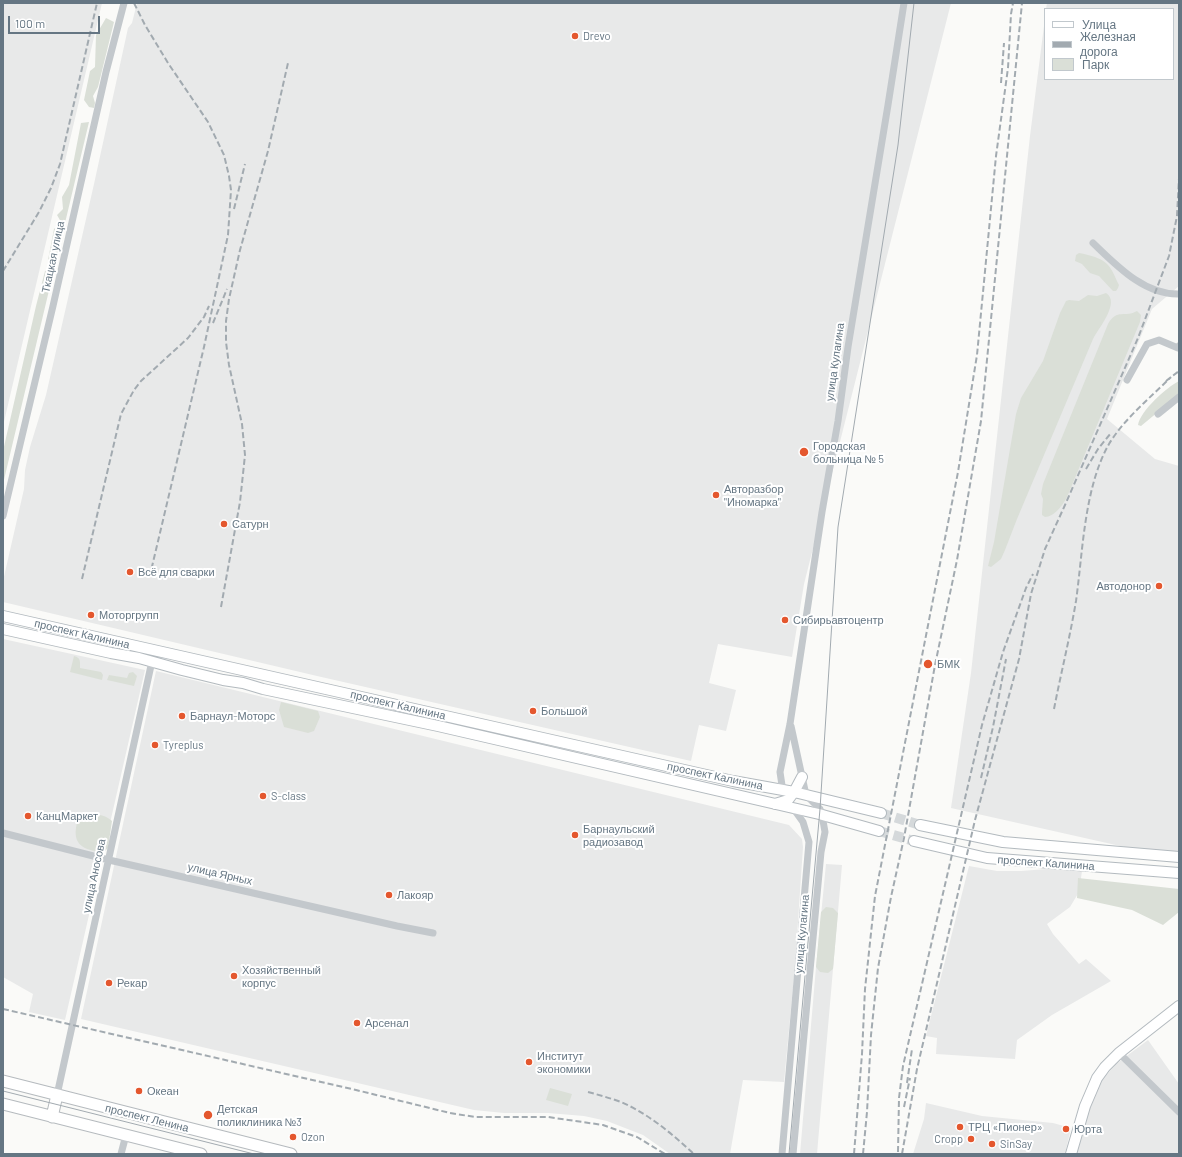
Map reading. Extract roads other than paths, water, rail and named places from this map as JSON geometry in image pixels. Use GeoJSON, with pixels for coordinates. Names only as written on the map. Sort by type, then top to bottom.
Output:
{"type":"FeatureCollection","features":[{"type":"Feature","properties":{"kind":"main road","name":"проспект Калинина"},"geometry":{"type":"LineString","coordinates":[[3,616],[718,777],[782,790],[791,796],[806,795],[881,813]]}},
{"type":"Feature","properties":{"kind":"main road","name":"проспект Калинина"},"geometry":{"type":"LineString","coordinates":[[3,630],[152,662],[263,689],[438,726],[819,814]]}},
{"type":"Feature","properties":{"kind":"main road"},"geometry":{"type":"LineString","coordinates":[[152,662],[155,651]]}},
{"type":"Feature","properties":{"kind":"main road"},"geometry":{"type":"LineString","coordinates":[[775,804],[791,796],[802,777]]}},
{"type":"Feature","properties":{"kind":"main road"},"geometry":{"type":"LineString","coordinates":[[819,814],[879,831]]}},
{"type":"Feature","properties":{"kind":"main road","name":"проспект Калинина"},"geometry":{"type":"LineString","coordinates":[[920,825],[1003,842],[1179,857]]}},
{"type":"Feature","properties":{"kind":"main road","name":"проспект Калинина"},"geometry":{"type":"LineString","coordinates":[[914,841],[987,858],[1179,873]]}},
{"type":"Feature","properties":{"kind":"main road"},"geometry":{"type":"LineString","coordinates":[[1071,1154],[1085,1106],[1097,1078],[1119,1053],[1179,1006]]}},
{"type":"Feature","properties":{"kind":"main road","name":"проспект Ленина"},"geometry":{"type":"LineString","coordinates":[[3,1082],[291,1154]]}},
{"type":"Feature","properties":{"kind":"main road"},"geometry":{"type":"LineString","coordinates":[[52,1117],[57,1095]]}},
{"type":"Feature","properties":{"kind":"main road","name":"проспект Ленина"},"geometry":{"type":"LineString","coordinates":[[3,1104],[200,1154]]}},
{"type":"Feature","properties":{"kind":"street","name":"Ткацкая улица"},"geometry":{"type":"LineString","coordinates":[[3,516],[124,3]]}},
{"type":"Feature","properties":{"kind":"street","name":"улица Кулагина"},"geometry":{"type":"LineString","coordinates":[[782,790],[780,772],[790,724],[822,512],[838,420],[848,346],[904,3]]}},
{"type":"Feature","properties":{"kind":"street"},"geometry":{"type":"LineString","coordinates":[[1093,243],[1111,260],[1144,285],[1156,291],[1179,294]]}},
{"type":"Feature","properties":{"kind":"street"},"geometry":{"type":"LineString","coordinates":[[1127,380],[1147,344],[1159,340],[1178,348],[1179,346]]}},
{"type":"Feature","properties":{"kind":"street"},"geometry":{"type":"LineString","coordinates":[[1158,414],[1179,397]]}},
{"type":"Feature","properties":{"kind":"street","name":"улица Аносова"},"geometry":{"type":"LineString","coordinates":[[57,1095],[152,662]]}},
{"type":"Feature","properties":{"kind":"street","name":"улица Кулагина"},"geometry":{"type":"LineString","coordinates":[[790,724],[806,795],[820,809],[819,814],[825,832],[821,852],[793,1154]]}},
{"type":"Feature","properties":{"kind":"street","name":"улица Кулагина"},"geometry":{"type":"LineString","coordinates":[[782,1154],[809,842],[803,822],[794,808],[791,796]]}},
{"type":"Feature","properties":{"kind":"street","name":"улица Ярных"},"geometry":{"type":"LineString","coordinates":[[3,833],[109,860],[433,933]]}},
{"type":"Feature","properties":{"kind":"street"},"geometry":{"type":"LineString","coordinates":[[1119,1053],[1179,1112]]}},
{"type":"Feature","properties":{"kind":"street"},"geometry":{"type":"LineString","coordinates":[[786,1100],[798,1100]]}},
{"type":"Feature","properties":{"kind":"street"},"geometry":{"type":"LineString","coordinates":[[121,1154],[126,1135]]}},
{"type":"Feature","properties":{"kind":"tunnel"},"geometry":{"type":"LineString","coordinates":[[881,813],[920,825]]}},
{"type":"Feature","properties":{"kind":"tunnel"},"geometry":{"type":"LineString","coordinates":[[879,831],[914,841]]}},
{"type":"Feature","properties":{"kind":"tram line"},"geometry":{"type":"LineString","coordinates":[[789,1154],[820,809],[838,527],[898,145],[914,3]]}},
{"type":"Feature","properties":{"kind":"tram line"},"geometry":{"type":"LineString","coordinates":[[3,1091],[254,1154]]}},
{"type":"Feature","properties":{"kind":"railway"},"geometry":{"type":"LineString","coordinates":[[3,271],[39,212],[51,188],[60,164],[97,3]]}},
{"type":"Feature","properties":{"kind":"railway"},"geometry":{"type":"LineString","coordinates":[[134,3],[145,25],[168,63],[208,122],[224,155],[231,190],[228,235],[204,347],[150,575]]}},
{"type":"Feature","properties":{"kind":"railway"},"geometry":{"type":"LineString","coordinates":[[854,1154],[862,1054],[865,989],[875,896],[958,472],[977,355],[996,156],[1008,68],[1013,3]]}},
{"type":"Feature","properties":{"kind":"railway"},"geometry":{"type":"LineString","coordinates":[[863,1154],[871,1035],[878,968],[904,838],[935,665],[957,560],[981,421],[1022,3]]}},
{"type":"Feature","properties":{"kind":"railway"},"geometry":{"type":"LineString","coordinates":[[1001,83],[1004,43]]}},
{"type":"Feature","properties":{"kind":"railway"},"geometry":{"type":"LineString","coordinates":[[221,607],[240,502],[245,455],[242,424],[229,365],[226,342],[226,321],[229,299],[240,250],[268,151],[288,63]]}},
{"type":"Feature","properties":{"kind":"railway"},"geometry":{"type":"LineString","coordinates":[[234,209],[245,164]]}},
{"type":"Feature","properties":{"kind":"railway"},"geometry":{"type":"LineString","coordinates":[[902,1154],[917,1069],[975,820],[1019,659],[1031,594],[1045,549],[1138,338],[1169,256],[1177,216],[1179,178]]}},
{"type":"Feature","properties":{"kind":"railway"},"geometry":{"type":"LineString","coordinates":[[213,323],[227,289]]}},
{"type":"Feature","properties":{"kind":"railway"},"geometry":{"type":"LineString","coordinates":[[82,579],[121,414],[134,390],[141,381],[188,338],[204,317],[209,306]]}},
{"type":"Feature","properties":{"kind":"railway"},"geometry":{"type":"LineString","coordinates":[[1166,381],[1179,371]]}},
{"type":"Feature","properties":{"kind":"railway"},"geometry":{"type":"LineString","coordinates":[[1054,709],[1076,601],[1086,520],[1094,480],[1101,461],[1115,435],[1138,409],[1171,377]]}},
{"type":"Feature","properties":{"kind":"railway"},"geometry":{"type":"LineString","coordinates":[[1086,469],[1098,449],[1111,433]]}},
{"type":"Feature","properties":{"kind":"railway"},"geometry":{"type":"LineString","coordinates":[[898,1152],[899,1098],[903,1066],[982,725],[1003,652],[1026,588],[1033,574]]}},
{"type":"Feature","properties":{"kind":"railway"},"geometry":{"type":"LineString","coordinates":[[981,778],[993,727],[1006,659]]}},
{"type":"Feature","properties":{"kind":"railway"},"geometry":{"type":"LineString","coordinates":[[3,1009],[450,1113],[475,1117],[548,1117],[603,1125],[637,1137],[665,1154]]}},
{"type":"Feature","properties":{"kind":"railway"},"geometry":{"type":"LineString","coordinates":[[907,1083],[912,1049]]}},
{"type":"Feature","properties":{"kind":"railway"},"geometry":{"type":"LineString","coordinates":[[904,1107],[910,1078]]}},
{"type":"Feature","properties":{"kind":"railway"},"geometry":{"type":"LineString","coordinates":[[588,1092],[621,1102],[641,1112],[669,1132],[694,1154]]}},
{"type":"Feature","properties":{"kind":"place","name":"Drevo"},"geometry":{"type":"Point","coordinates":[575,36]}},
{"type":"Feature","properties":{"kind":"place","name":"Городская больница № 5"},"geometry":{"type":"Point","coordinates":[804,452]}},
{"type":"Feature","properties":{"kind":"place","name":"Авторазбор \"Иномарка\""},"geometry":{"type":"Point","coordinates":[716,495]}},
{"type":"Feature","properties":{"kind":"place","name":"Сатурн"},"geometry":{"type":"Point","coordinates":[224,524]}},
{"type":"Feature","properties":{"kind":"place","name":"Всё для сварки"},"geometry":{"type":"Point","coordinates":[130,572]}},
{"type":"Feature","properties":{"kind":"place","name":"Автодонор"},"geometry":{"type":"Point","coordinates":[1159,586]}},
{"type":"Feature","properties":{"kind":"place","name":"Моторгрупп"},"geometry":{"type":"Point","coordinates":[91,615]}},
{"type":"Feature","properties":{"kind":"place","name":"Сибирьавтоцентр"},"geometry":{"type":"Point","coordinates":[785,620]}},
{"type":"Feature","properties":{"kind":"place","name":"БМК"},"geometry":{"type":"Point","coordinates":[928,664]}},
{"type":"Feature","properties":{"kind":"place","name":"Большой"},"geometry":{"type":"Point","coordinates":[533,711]}},
{"type":"Feature","properties":{"kind":"place","name":"Барнаул-Моторс"},"geometry":{"type":"Point","coordinates":[182,716]}},
{"type":"Feature","properties":{"kind":"place","name":"Tyreplus"},"geometry":{"type":"Point","coordinates":[155,745]}},
{"type":"Feature","properties":{"kind":"place","name":"S-class"},"geometry":{"type":"Point","coordinates":[263,796]}},
{"type":"Feature","properties":{"kind":"place","name":"КанцМаркет"},"geometry":{"type":"Point","coordinates":[28,816]}},
{"type":"Feature","properties":{"kind":"place","name":"Барнаульский радиозавод"},"geometry":{"type":"Point","coordinates":[575,835]}},
{"type":"Feature","properties":{"kind":"place","name":"Лакояр"},"geometry":{"type":"Point","coordinates":[389,895]}},
{"type":"Feature","properties":{"kind":"place","name":"Хозяйственный корпус"},"geometry":{"type":"Point","coordinates":[234,976]}},
{"type":"Feature","properties":{"kind":"place","name":"Рекар"},"geometry":{"type":"Point","coordinates":[109,983]}},
{"type":"Feature","properties":{"kind":"place","name":"Арсенал"},"geometry":{"type":"Point","coordinates":[357,1023]}},
{"type":"Feature","properties":{"kind":"place","name":"Институт экономики"},"geometry":{"type":"Point","coordinates":[529,1062]}},
{"type":"Feature","properties":{"kind":"place","name":"Океан"},"geometry":{"type":"Point","coordinates":[139,1091]}},
{"type":"Feature","properties":{"kind":"place","name":"Детская поликлиника №3"},"geometry":{"type":"Point","coordinates":[208,1115]}},
{"type":"Feature","properties":{"kind":"place","name":"ТРЦ «Пионер»"},"geometry":{"type":"Point","coordinates":[960,1127]}},
{"type":"Feature","properties":{"kind":"place","name":"Юрта"},"geometry":{"type":"Point","coordinates":[1066,1129]}},
{"type":"Feature","properties":{"kind":"place","name":"Ozon"},"geometry":{"type":"Point","coordinates":[293,1137]}},
{"type":"Feature","properties":{"kind":"place","name":"Cropp"},"geometry":{"type":"Point","coordinates":[971,1139]}},
{"type":"Feature","properties":{"kind":"place","name":"SinSay"},"geometry":{"type":"Point","coordinates":[992,1144]}}]}
